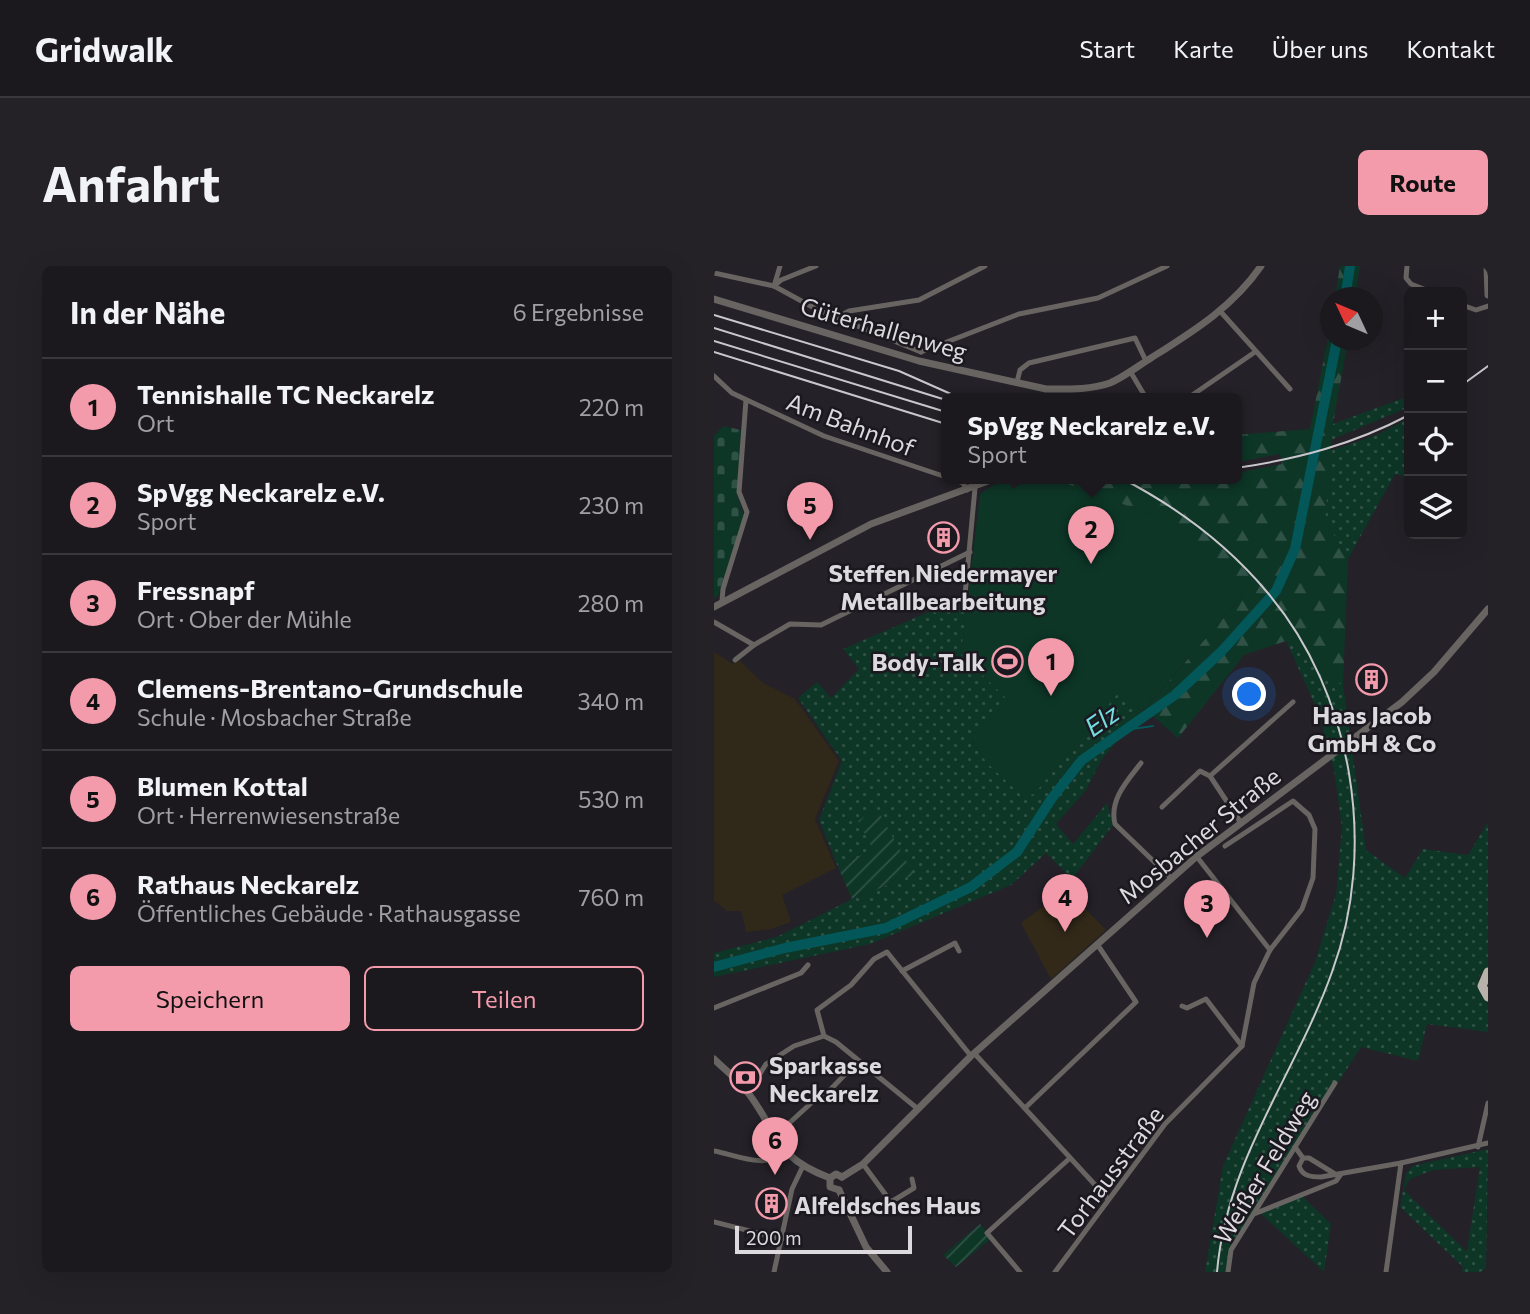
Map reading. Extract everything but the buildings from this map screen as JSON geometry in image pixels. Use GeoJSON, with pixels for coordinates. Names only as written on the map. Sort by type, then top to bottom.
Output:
{"type":"FeatureCollection","features":[{"type":"Feature","properties":{"kind":"highway"},"geometry":{"type":"LineString","coordinates":[[1488,972],[1482,986],[1488,997]]}},
{"type":"Feature","properties":{"kind":"street"},"geometry":{"type":"LineString","coordinates":[[774,286],[780,266]]}},
{"type":"Feature","properties":{"kind":"street"},"geometry":{"type":"LineString","coordinates":[[774,286],[781,280],[816,266]]}},
{"type":"Feature","properties":{"kind":"street"},"geometry":{"type":"LineString","coordinates":[[838,317],[849,311],[919,300],[985,266]]}},
{"type":"Feature","properties":{"kind":"street"},"geometry":{"type":"LineString","coordinates":[[714,273],[774,286],[818,310],[921,352],[1019,314],[1098,298],[1167,266]]}},
{"type":"Feature","properties":{"kind":"street","name":"Güterhallenweg"},"geometry":{"type":"LineString","coordinates":[[714,299],[919,361],[1017,382],[1045,393],[1102,385],[1130,371],[1220,311],[1245,289],[1261,266]]}},
{"type":"Feature","properties":{"kind":"street"},"geometry":{"type":"LineString","coordinates":[[1407,266],[1406,278],[1418,287]]}},
{"type":"Feature","properties":{"kind":"street"},"geometry":{"type":"LineString","coordinates":[[1487,266],[1488,295]]}},
{"type":"Feature","properties":{"kind":"street"},"geometry":{"type":"LineString","coordinates":[[1467,307],[1476,310],[1488,306]]}},
{"type":"Feature","properties":{"kind":"street"},"geometry":{"type":"LineString","coordinates":[[1220,311],[1290,389]]}},
{"type":"Feature","properties":{"kind":"street"},"geometry":{"type":"LineString","coordinates":[[1017,382],[1020,370],[1029,363],[1135,338],[1146,361]]}},
{"type":"Feature","properties":{"kind":"street"},"geometry":{"type":"LineString","coordinates":[[919,361],[921,352]]}},
{"type":"Feature","properties":{"kind":"street"},"geometry":{"type":"LineString","coordinates":[[1195,393],[1255,352]]}},
{"type":"Feature","properties":{"kind":"street"},"geometry":{"type":"LineString","coordinates":[[1130,371],[1143,393]]}},
{"type":"Feature","properties":{"kind":"street","name":"Am Bahnhof"},"geometry":{"type":"LineString","coordinates":[[714,376],[746,401],[824,436],[941,476]]}},
{"type":"Feature","properties":{"kind":"street"},"geometry":{"type":"LineString","coordinates":[[717,604],[747,512],[739,492],[746,401]]}},
{"type":"Feature","properties":{"kind":"street","name":"Am Bahnhof"},"geometry":{"type":"LineString","coordinates":[[964,484],[971,489]]}},
{"type":"Feature","properties":{"kind":"street"},"geometry":{"type":"LineString","coordinates":[[717,604],[871,524],[982,484]]}},
{"type":"Feature","properties":{"kind":"street"},"geometry":{"type":"LineString","coordinates":[[965,595],[970,552],[971,489]]}},
{"type":"Feature","properties":{"kind":"street"},"geometry":{"type":"LineString","coordinates":[[735,660],[754,645],[790,624],[821,625],[970,552]]}},
{"type":"Feature","properties":{"kind":"street","name":"Mosbacher Straße"},"geometry":{"type":"LineString","coordinates":[[842,1177],[863,1164],[972,1054],[1197,857],[1402,702],[1434,672],[1488,609]]}},
{"type":"Feature","properties":{"kind":"street"},"geometry":{"type":"LineString","coordinates":[[714,622],[754,645]]}},
{"type":"Feature","properties":{"kind":"street"},"geometry":{"type":"LineString","coordinates":[[1210,776],[1293,702]]}},
{"type":"Feature","properties":{"kind":"street"},"geometry":{"type":"LineString","coordinates":[[1141,763],[1119,792],[1113,816],[1115,824],[1172,879]]}},
{"type":"Feature","properties":{"kind":"street"},"geometry":{"type":"LineString","coordinates":[[1162,807],[1200,771],[1210,776],[1241,822]]}},
{"type":"Feature","properties":{"kind":"street"},"geometry":{"type":"LineString","coordinates":[[1225,846],[1293,801],[1309,815],[1315,829],[1310,894],[1302,909],[1270,950],[1254,983],[1242,1046]]}},
{"type":"Feature","properties":{"kind":"street"},"geometry":{"type":"LineString","coordinates":[[1197,857],[1270,950]]}},
{"type":"Feature","properties":{"kind":"street"},"geometry":{"type":"LineString","coordinates":[[902,971],[956,943],[959,951]]}},
{"type":"Feature","properties":{"kind":"street"},"geometry":{"type":"LineString","coordinates":[[1025,1108],[1136,1002],[1097,944]]}},
{"type":"Feature","properties":{"kind":"street"},"geometry":{"type":"LineString","coordinates":[[824,1036],[817,1010],[851,985],[874,959],[887,952],[972,1054],[1108,1199]]}},
{"type":"Feature","properties":{"kind":"street"},"geometry":{"type":"LineString","coordinates":[[714,1008],[801,974],[808,965]]}},
{"type":"Feature","properties":{"kind":"street"},"geometry":{"type":"LineString","coordinates":[[1182,1006],[1187,1008],[1206,999],[1242,1046]]}},
{"type":"Feature","properties":{"kind":"street"},"geometry":{"type":"LineString","coordinates":[[748,1093],[766,1064],[794,1046],[824,1036],[836,1042],[918,1110]]}},
{"type":"Feature","properties":{"kind":"street","name":"Torhausstraße"},"geometry":{"type":"LineString","coordinates":[[1055,1272],[1165,1124],[1242,1046]]}},
{"type":"Feature","properties":{"kind":"street"},"geometry":{"type":"LineString","coordinates":[[714,1059],[748,1093],[784,1152],[803,1166],[830,1178]]}},
{"type":"Feature","properties":{"kind":"street"},"geometry":{"type":"LineString","coordinates":[[774,1137],[820,1095],[828,1092],[858,1061]]}},
{"type":"Feature","properties":{"kind":"street","name":"Weißer Feldweg"},"geometry":{"type":"LineString","coordinates":[[1228,1272],[1231,1250],[1335,1083]]}},
{"type":"Feature","properties":{"kind":"street"},"geometry":{"type":"LineString","coordinates":[[1478,1147],[1488,1103]]}},
{"type":"Feature","properties":{"kind":"street"},"geometry":{"type":"LineString","coordinates":[[1303,1158],[1300,1169],[1307,1176],[1338,1174],[1488,1143]]}},
{"type":"Feature","properties":{"kind":"street"},"geometry":{"type":"LineString","coordinates":[[1295,1147],[1303,1158],[1311,1159],[1338,1174]]}},
{"type":"Feature","properties":{"kind":"street"},"geometry":{"type":"LineString","coordinates":[[714,1151],[768,1162],[777,1159],[784,1152]]}},
{"type":"Feature","properties":{"kind":"street"},"geometry":{"type":"LineString","coordinates":[[1020,1272],[987,1233],[1070,1158]]}},
{"type":"Feature","properties":{"kind":"street"},"geometry":{"type":"LineString","coordinates":[[1386,1272],[1401,1163]]}},
{"type":"Feature","properties":{"kind":"street"},"geometry":{"type":"LineString","coordinates":[[863,1164],[891,1202],[914,1188],[912,1179]]}},
{"type":"Feature","properties":{"kind":"street"},"geometry":{"type":"LineString","coordinates":[[774,1272],[792,1189],[803,1166]]}},
{"type":"Feature","properties":{"kind":"street"},"geometry":{"type":"LineString","coordinates":[[830,1178],[836,1174],[842,1177],[844,1184],[839,1190]]}},
{"type":"Feature","properties":{"kind":"street"},"geometry":{"type":"LineString","coordinates":[[1251,1215],[1336,1181],[1338,1174]]}},
{"type":"Feature","properties":{"kind":"street"},"geometry":{"type":"LineString","coordinates":[[830,1178],[830,1187],[839,1190],[866,1247],[887,1272]]}},
{"type":"Feature","properties":{"kind":"street"},"geometry":{"type":"LineString","coordinates":[[714,1222],[782,1239]]}},
{"type":"Feature","properties":{"kind":"shaded area"},"geometry":{"type":"Polygon","coordinates":[[[714,652],[733,664],[739,660],[763,683],[795,699],[839,761],[815,819],[836,868],[782,895],[791,922],[771,929],[746,932],[741,911],[727,911],[714,901],[714,652]]]}},
{"type":"Feature","properties":{"kind":"shaded area"},"geometry":{"type":"Polygon","coordinates":[[[1066,889],[1106,930],[1051,979],[1021,923],[1066,889]]]}},
{"type":"Feature","properties":{"kind":"green space"},"geometry":{"type":"Polygon","coordinates":[[[1340,266],[1360,266],[1357,287],[1337,287],[1340,266]]]}},
{"type":"Feature","properties":{"kind":"green space"},"geometry":{"type":"Polygon","coordinates":[[[1325,350],[1346,350],[1333,424],[1325,520],[1348,559],[1343,685],[1286,641],[1244,655],[1178,738],[1145,709],[1243,595],[1152,515],[1067,484],[1242,484],[1242,472],[1282,464],[1280,454],[1242,461],[1242,435],[1310,429],[1325,350]]]}},
{"type":"Feature","properties":{"kind":"green space"},"geometry":{"type":"Polygon","coordinates":[[[1404,398],[1404,409],[1331,440],[1333,424],[1404,398]]]}},
{"type":"Feature","properties":{"kind":"green space"},"geometry":{"type":"Polygon","coordinates":[[[1404,421],[1404,477],[1395,474],[1348,559],[1325,520],[1330,451],[1379,434],[1404,421]]]}},
{"type":"Feature","properties":{"kind":"green space"},"geometry":{"type":"Polygon","coordinates":[[[723,426],[741,430],[737,494],[744,517],[718,596],[714,598],[714,436],[723,426]]]}},
{"type":"Feature","properties":{"kind":"green space"},"geometry":{"type":"Polygon","coordinates":[[[996,484],[1009,484],[1013,489],[1020,484],[1067,484],[1152,515],[1178,533],[1243,595],[1142,712],[1120,691],[1034,794],[1023,797],[987,763],[972,742],[1008,700],[961,654],[980,494],[996,484]]]}},
{"type":"Feature","properties":{"kind":"green space"},"geometry":{"type":"Polygon","coordinates":[[[968,595],[961,654],[1008,700],[1034,794],[1120,690],[1142,712],[1102,759],[1086,790],[1056,824],[1073,844],[1107,803],[1113,825],[1072,879],[1046,853],[1011,885],[870,944],[714,977],[714,953],[777,937],[852,899],[913,875],[874,849],[838,867],[819,820],[842,761],[798,698],[817,682],[831,698],[859,669],[843,649],[968,595]]]}},
{"type":"Feature","properties":{"kind":"green space"},"geometry":{"type":"Polygon","coordinates":[[[1286,641],[1343,685],[1366,850],[1405,878],[1423,849],[1468,855],[1488,822],[1488,967],[1478,978],[1488,1006],[1488,1032],[1427,1024],[1418,1061],[1361,1047],[1231,1250],[1228,1272],[1205,1272],[1223,1166],[1315,962],[1336,894],[1342,828],[1334,770],[1318,711],[1286,641]]]}},
{"type":"Feature","properties":{"kind":"green space"},"geometry":{"type":"Polygon","coordinates":[[[877,809],[914,875],[852,899],[838,867],[873,849],[858,821],[877,809]]]}},
{"type":"Feature","properties":{"kind":"green space"},"geometry":{"type":"Polygon","coordinates":[[[1488,1149],[1486,1272],[1462,1272],[1463,1267],[1400,1207],[1406,1174],[1412,1166],[1488,1149]],[[1480,1167],[1433,1170],[1410,1179],[1404,1190],[1467,1250],[1480,1167]]]}},
{"type":"Feature","properties":{"kind":"green space"},"geometry":{"type":"Polygon","coordinates":[[[1301,1195],[1331,1224],[1324,1272],[1259,1212],[1301,1195]]]}},
{"type":"Feature","properties":{"kind":"green space"},"geometry":{"type":"Polygon","coordinates":[[[980,1224],[992,1238],[956,1267],[943,1255],[980,1224]]]}},
{"type":"Feature","properties":{"kind":"waterway","name":"Elz"},"geometry":{"type":"LineString","coordinates":[[1347,287],[1350,266]]}},
{"type":"Feature","properties":{"kind":"waterway","name":"Elz"},"geometry":{"type":"LineString","coordinates":[[714,967],[785,948],[886,928],[971,887],[1017,852],[1052,798],[1082,760],[1175,695],[1221,652],[1276,591],[1295,549],[1335,350]]}},
{"type":"Feature","properties":{"kind":"waterway"},"geometry":{"type":"LineString","coordinates":[[1125,730],[1153,726]]}},
{"type":"Feature","properties":{"kind":"railway"},"geometry":{"type":"LineString","coordinates":[[714,315],[899,371],[949,393]]}},
{"type":"Feature","properties":{"kind":"railway"},"geometry":{"type":"LineString","coordinates":[[714,328],[941,398]]}},
{"type":"Feature","properties":{"kind":"railway"},"geometry":{"type":"LineString","coordinates":[[714,341],[941,410]]}},
{"type":"Feature","properties":{"kind":"railway"},"geometry":{"type":"LineString","coordinates":[[714,352],[941,422]]}},
{"type":"Feature","properties":{"kind":"railway"},"geometry":{"type":"LineString","coordinates":[[1467,381],[1488,366]]}},
{"type":"Feature","properties":{"kind":"railway"},"geometry":{"type":"LineString","coordinates":[[1242,467],[1325,449],[1404,417]]}},
{"type":"Feature","properties":{"kind":"railway"},"geometry":{"type":"LineString","coordinates":[[1132,484],[1162,501],[1218,542],[1267,592],[1296,632],[1320,677],[1337,724],[1349,773],[1354,824],[1353,875],[1346,924],[1317,1010],[1248,1154],[1223,1231],[1217,1272]]}},
{"type":"Feature","properties":{"kind":"place","name":"Steffen Niedermayer Metallbearbeitung"},"geometry":{"type":"Point","coordinates":[943,538]}},
{"type":"Feature","properties":{"kind":"place","name":"Blumen Kottal"},"geometry":{"type":"Point","coordinates":[810,540]}},
{"type":"Feature","properties":{"kind":"place","name":"SpVgg Neckarelz e.V."},"geometry":{"type":"Point","coordinates":[1091,564]}},
{"type":"Feature","properties":{"kind":"place","name":"Body-Talk"},"geometry":{"type":"Point","coordinates":[1008,661]}},
{"type":"Feature","properties":{"kind":"place","name":"Haas Jacob GmbH & Co"},"geometry":{"type":"Point","coordinates":[1372,680]}},
{"type":"Feature","properties":{"kind":"place","name":"Tennishalle TC Neckarelz"},"geometry":{"type":"Point","coordinates":[1051,696]}},
{"type":"Feature","properties":{"kind":"place","name":"Clemens-Brentano-Grundschule"},"geometry":{"type":"Point","coordinates":[1065,932]}},
{"type":"Feature","properties":{"kind":"place","name":"Fressnapf"},"geometry":{"type":"Point","coordinates":[1207,938]}},
{"type":"Feature","properties":{"kind":"place","name":"Sparkasse Neckarelz"},"geometry":{"type":"Point","coordinates":[746,1078]}},
{"type":"Feature","properties":{"kind":"place","name":"Rathaus Neckarelz"},"geometry":{"type":"Point","coordinates":[775,1175]}},
{"type":"Feature","properties":{"kind":"place","name":"Alfeldsches Haus"},"geometry":{"type":"Point","coordinates":[771,1204]}}]}
